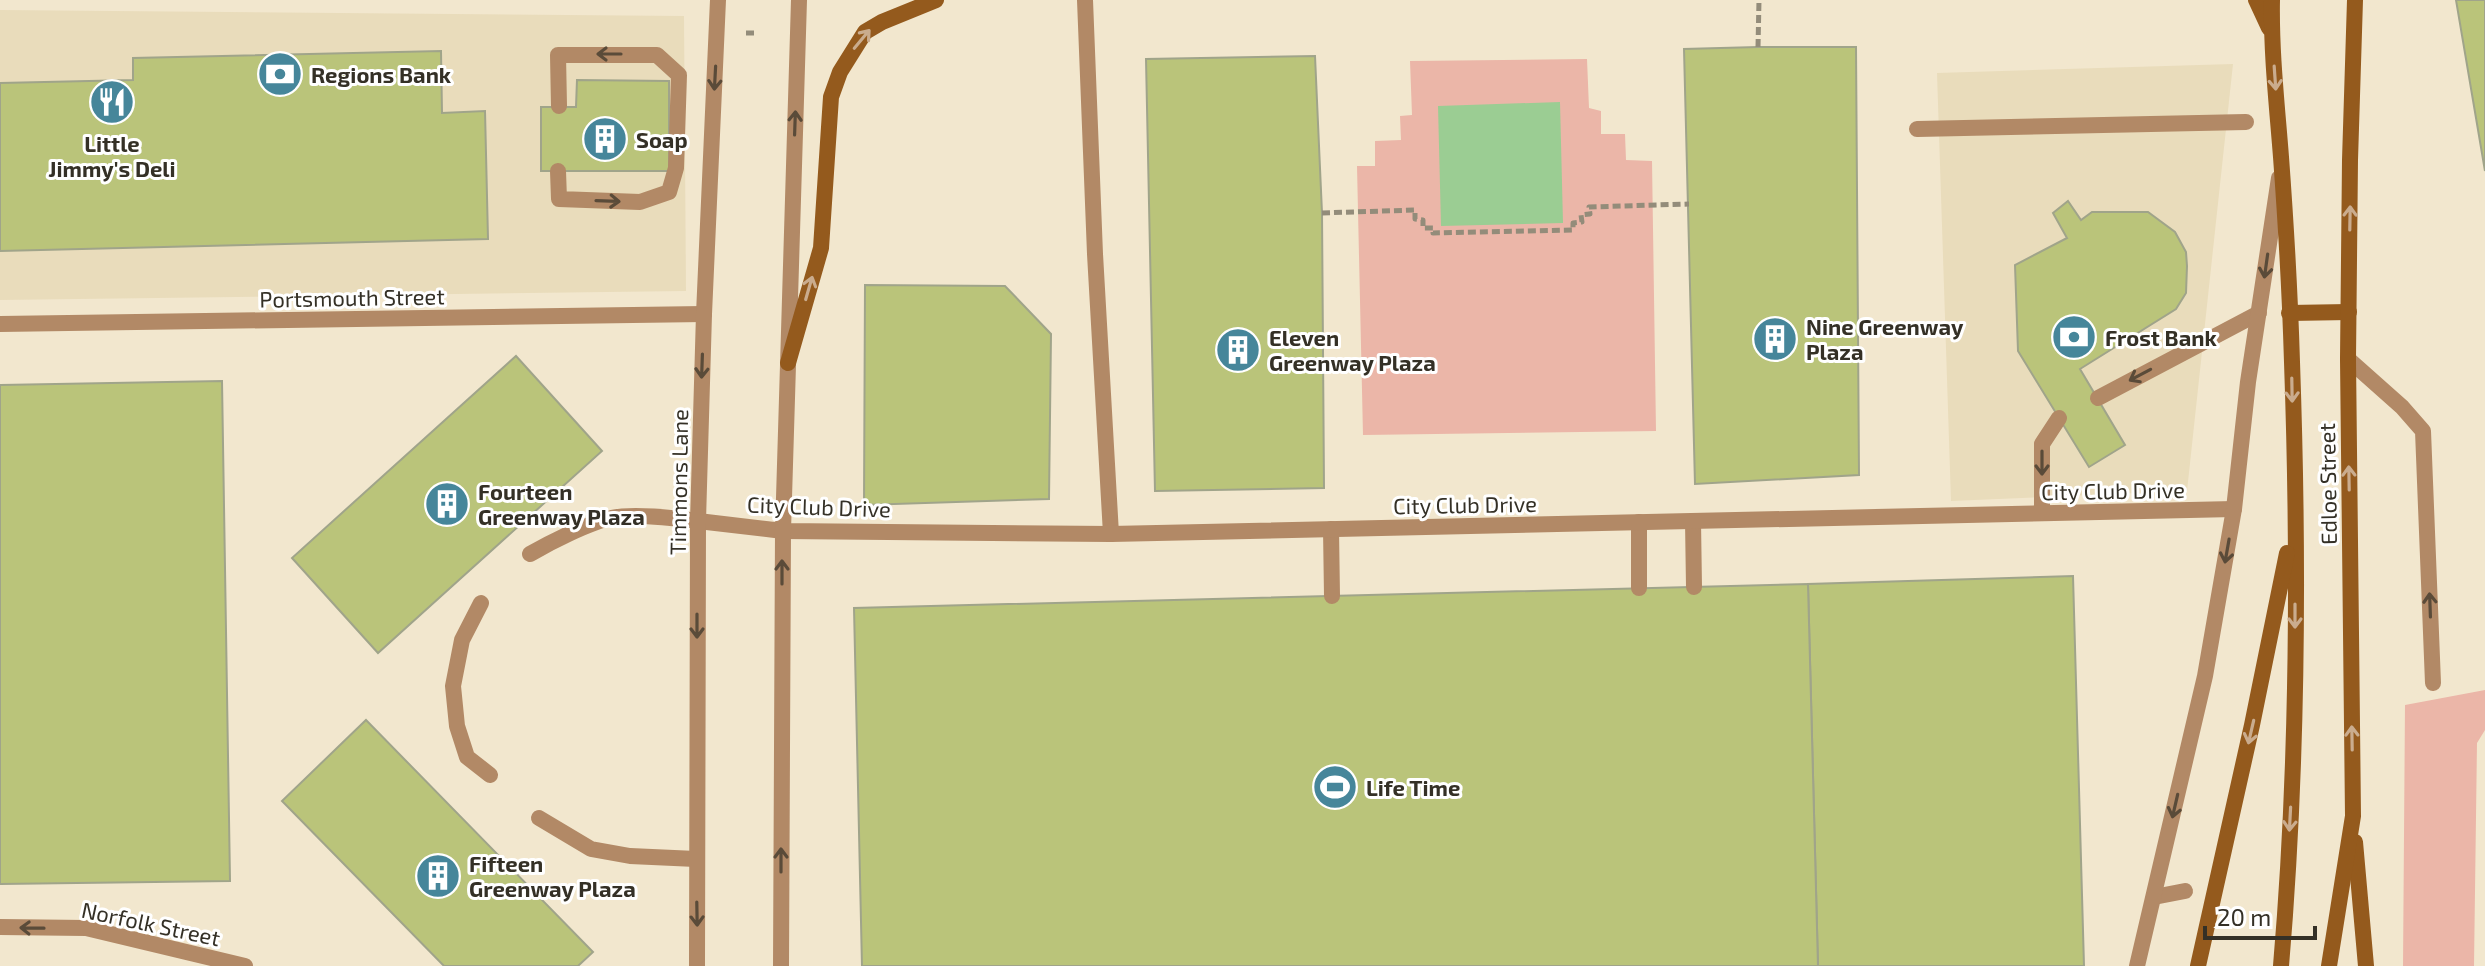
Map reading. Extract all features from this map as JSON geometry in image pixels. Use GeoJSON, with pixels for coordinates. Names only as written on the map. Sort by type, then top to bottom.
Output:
{"type":"FeatureCollection","features":[{"type":"Feature","properties":{"kind":"main road"},"geometry":{"type":"LineString","coordinates":[[788,363],[821,248],[831,97],[840,72],[865,32],[936,0]]}},
{"type":"Feature","properties":{"kind":"main road"},"geometry":{"type":"LineString","coordinates":[[2256,0],[2271,32]]}},
{"type":"Feature","properties":{"kind":"main road","name":"Edloe Street"},"geometry":{"type":"LineString","coordinates":[[2272,0],[2271,32],[2289,313],[2294,518],[2295,722],[2281,966]]}},
{"type":"Feature","properties":{"kind":"main road","name":"Edloe Street"},"geometry":{"type":"LineString","coordinates":[[2329,966],[2353,816],[2348,359],[2355,0]]}},
{"type":"Feature","properties":{"kind":"main road"},"geometry":{"type":"LineString","coordinates":[[2289,313],[2349,312]]}},
{"type":"Feature","properties":{"kind":"main road"},"geometry":{"type":"LineString","coordinates":[[2198,966],[2294,518]]}},
{"type":"Feature","properties":{"kind":"main road"},"geometry":{"type":"LineString","coordinates":[[2353,816],[2366,966]]}},
{"type":"Feature","properties":{"kind":"street","name":"Timmons Lane"},"geometry":{"type":"LineString","coordinates":[[697,966],[698,521],[718,0]]}},
{"type":"Feature","properties":{"kind":"street"},"geometry":{"type":"LineString","coordinates":[[781,966],[783,531],[799,0]]}},
{"type":"Feature","properties":{"kind":"street"},"geometry":{"type":"LineString","coordinates":[[1085,0],[1111,534]]}},
{"type":"Feature","properties":{"kind":"street"},"geometry":{"type":"LineString","coordinates":[[558,171],[559,199],[640,202],[669,192],[676,168],[679,75],[657,55],[558,55],[559,106]]}},
{"type":"Feature","properties":{"kind":"street"},"geometry":{"type":"LineString","coordinates":[[1917,129],[2246,122]]}},
{"type":"Feature","properties":{"kind":"street","name":"Edloe Street"},"geometry":{"type":"LineString","coordinates":[[2137,966],[2205,676],[2234,509],[2248,382],[2281,161]]}},
{"type":"Feature","properties":{"kind":"street"},"geometry":{"type":"LineString","coordinates":[[2098,398],[2259,313]]}},
{"type":"Feature","properties":{"kind":"street","name":"Portsmouth Street"},"geometry":{"type":"LineString","coordinates":[[0,324],[704,314]]}},
{"type":"Feature","properties":{"kind":"street"},"geometry":{"type":"LineString","coordinates":[[2348,359],[2402,407],[2423,431],[2433,683]]}},
{"type":"Feature","properties":{"kind":"street"},"geometry":{"type":"LineString","coordinates":[[2042,513],[2042,444],[2059,418]]}},
{"type":"Feature","properties":{"kind":"street","name":"City Club Drive"},"geometry":{"type":"LineString","coordinates":[[530,554],[611,518],[657,517],[783,531],[1111,534],[2234,509]]}},
{"type":"Feature","properties":{"kind":"street"},"geometry":{"type":"LineString","coordinates":[[1693,521],[1694,587]]}},
{"type":"Feature","properties":{"kind":"street"},"geometry":{"type":"LineString","coordinates":[[1639,522],[1639,588]]}},
{"type":"Feature","properties":{"kind":"street"},"geometry":{"type":"LineString","coordinates":[[1331,529],[1332,596]]}},
{"type":"Feature","properties":{"kind":"street"},"geometry":{"type":"LineString","coordinates":[[481,603],[462,640],[453,686],[457,726],[467,757],[490,775]]}},
{"type":"Feature","properties":{"kind":"street"},"geometry":{"type":"LineString","coordinates":[[539,818],[591,849],[630,856],[696,859]]}},
{"type":"Feature","properties":{"kind":"street"},"geometry":{"type":"LineString","coordinates":[[2154,897],[2185,891]]}},
{"type":"Feature","properties":{"kind":"street","name":"Norfolk Street"},"geometry":{"type":"LineString","coordinates":[[0,927],[86,928],[245,966]]}},
{"type":"Feature","properties":{"kind":"path"},"geometry":{"type":"LineString","coordinates":[[1758,47],[1759,0]]}},
{"type":"Feature","properties":{"kind":"path"},"geometry":{"type":"LineString","coordinates":[[746,33],[755,33]]}},
{"type":"Feature","properties":{"kind":"path"},"geometry":{"type":"LineString","coordinates":[[1322,213],[1415,210],[1415,219],[1423,220],[1423,228],[1433,228],[1433,233],[1573,230],[1573,223],[1582,222],[1581,215],[1590,214],[1589,207],[1689,204]]}},
{"type":"Feature","properties":{"kind":"shaded area"},"geometry":{"type":"Polygon","coordinates":[[[0,10],[684,16],[686,291],[0,300],[0,10]]]}},
{"type":"Feature","properties":{"kind":"shaded area"},"geometry":{"type":"Polygon","coordinates":[[[1587,59],[1589,108],[1601,111],[1601,134],[1625,134],[1626,160],[1652,161],[1656,431],[1363,435],[1357,166],[1375,166],[1375,141],[1401,140],[1400,116],[1412,115],[1410,61],[1587,59]]]}},
{"type":"Feature","properties":{"kind":"shaded area"},"geometry":{"type":"Polygon","coordinates":[[[2233,64],[2187,491],[1951,501],[1937,73],[2233,64]]]}},
{"type":"Feature","properties":{"kind":"shaded area"},"geometry":{"type":"Polygon","coordinates":[[[1560,102],[1563,223],[1441,226],[1438,106],[1560,102]]]}},
{"type":"Feature","properties":{"kind":"shaded area"},"geometry":{"type":"Polygon","coordinates":[[[2485,690],[2485,730],[2477,743],[2474,966],[2403,966],[2405,705],[2485,690]]]}},
{"type":"Feature","properties":{"kind":"building"},"geometry":{"type":"Polygon","coordinates":[[[2456,0],[2485,0],[2485,171],[2456,0]]]}},
{"type":"Feature","properties":{"kind":"building","name":"Nine Greenway Plaza"},"geometry":{"type":"Polygon","coordinates":[[[1856,47],[1859,475],[1695,484],[1684,49],[1856,47]]]}},
{"type":"Feature","properties":{"kind":"building"},"geometry":{"type":"Polygon","coordinates":[[[441,51],[442,113],[485,111],[488,239],[0,251],[0,83],[133,80],[133,58],[441,51]]]}},
{"type":"Feature","properties":{"kind":"building","name":"Eleven Greenway Plaza"},"geometry":{"type":"Polygon","coordinates":[[[1315,56],[1322,213],[1324,488],[1155,491],[1146,59],[1315,56]]]}},
{"type":"Feature","properties":{"kind":"building","name":"Soap"},"geometry":{"type":"Polygon","coordinates":[[[577,80],[669,81],[669,171],[541,171],[541,107],[576,107],[577,80]]]}},
{"type":"Feature","properties":{"kind":"building","name":"Frost Bank"},"geometry":{"type":"Polygon","coordinates":[[[2068,201],[2081,220],[2092,212],[2148,212],[2175,232],[2186,252],[2186,293],[2176,309],[2080,369],[2125,445],[2089,467],[2018,351],[2015,265],[2067,238],[2053,213],[2068,201]]]}},
{"type":"Feature","properties":{"kind":"building"},"geometry":{"type":"Polygon","coordinates":[[[865,285],[1005,286],[1051,334],[1049,499],[864,505],[865,285]]]}},
{"type":"Feature","properties":{"kind":"building","name":"Fourteen Greenway Plaza"},"geometry":{"type":"Polygon","coordinates":[[[516,356],[602,451],[378,653],[292,558],[516,356]]]}},
{"type":"Feature","properties":{"kind":"building"},"geometry":{"type":"Polygon","coordinates":[[[222,381],[230,881],[0,884],[0,385],[222,381]]]}},
{"type":"Feature","properties":{"kind":"building"},"geometry":{"type":"Polygon","coordinates":[[[2073,576],[2084,966],[1818,966],[1808,584],[2073,576]]]}},
{"type":"Feature","properties":{"kind":"building","name":"Life Time"},"geometry":{"type":"Polygon","coordinates":[[[1808,584],[1818,966],[862,966],[854,608],[1808,584]]]}},
{"type":"Feature","properties":{"kind":"building","name":"Fifteen Greenway Plaza"},"geometry":{"type":"Polygon","coordinates":[[[366,720],[593,952],[578,966],[444,966],[282,801],[366,720]]]}},
{"type":"Feature","properties":{"kind":"place","name":"Regions Bank"},"geometry":{"type":"Point","coordinates":[280,74]}},
{"type":"Feature","properties":{"kind":"place","name":"Little Jimmy's Deli"},"geometry":{"type":"Point","coordinates":[112,102]}},
{"type":"Feature","properties":{"kind":"place","name":"Soap"},"geometry":{"type":"Point","coordinates":[605,139]}},
{"type":"Feature","properties":{"kind":"place","name":"Frost Bank"},"geometry":{"type":"Point","coordinates":[2074,337]}},
{"type":"Feature","properties":{"kind":"place","name":"Nine Greenway Plaza"},"geometry":{"type":"Point","coordinates":[1775,339]}},
{"type":"Feature","properties":{"kind":"place","name":"Eleven Greenway Plaza"},"geometry":{"type":"Point","coordinates":[1238,350]}},
{"type":"Feature","properties":{"kind":"place","name":"Fourteen Greenway Plaza"},"geometry":{"type":"Point","coordinates":[447,504]}},
{"type":"Feature","properties":{"kind":"place","name":"Life Time"},"geometry":{"type":"Point","coordinates":[1335,787]}},
{"type":"Feature","properties":{"kind":"place","name":"Fifteen Greenway Plaza"},"geometry":{"type":"Point","coordinates":[438,876]}}]}
